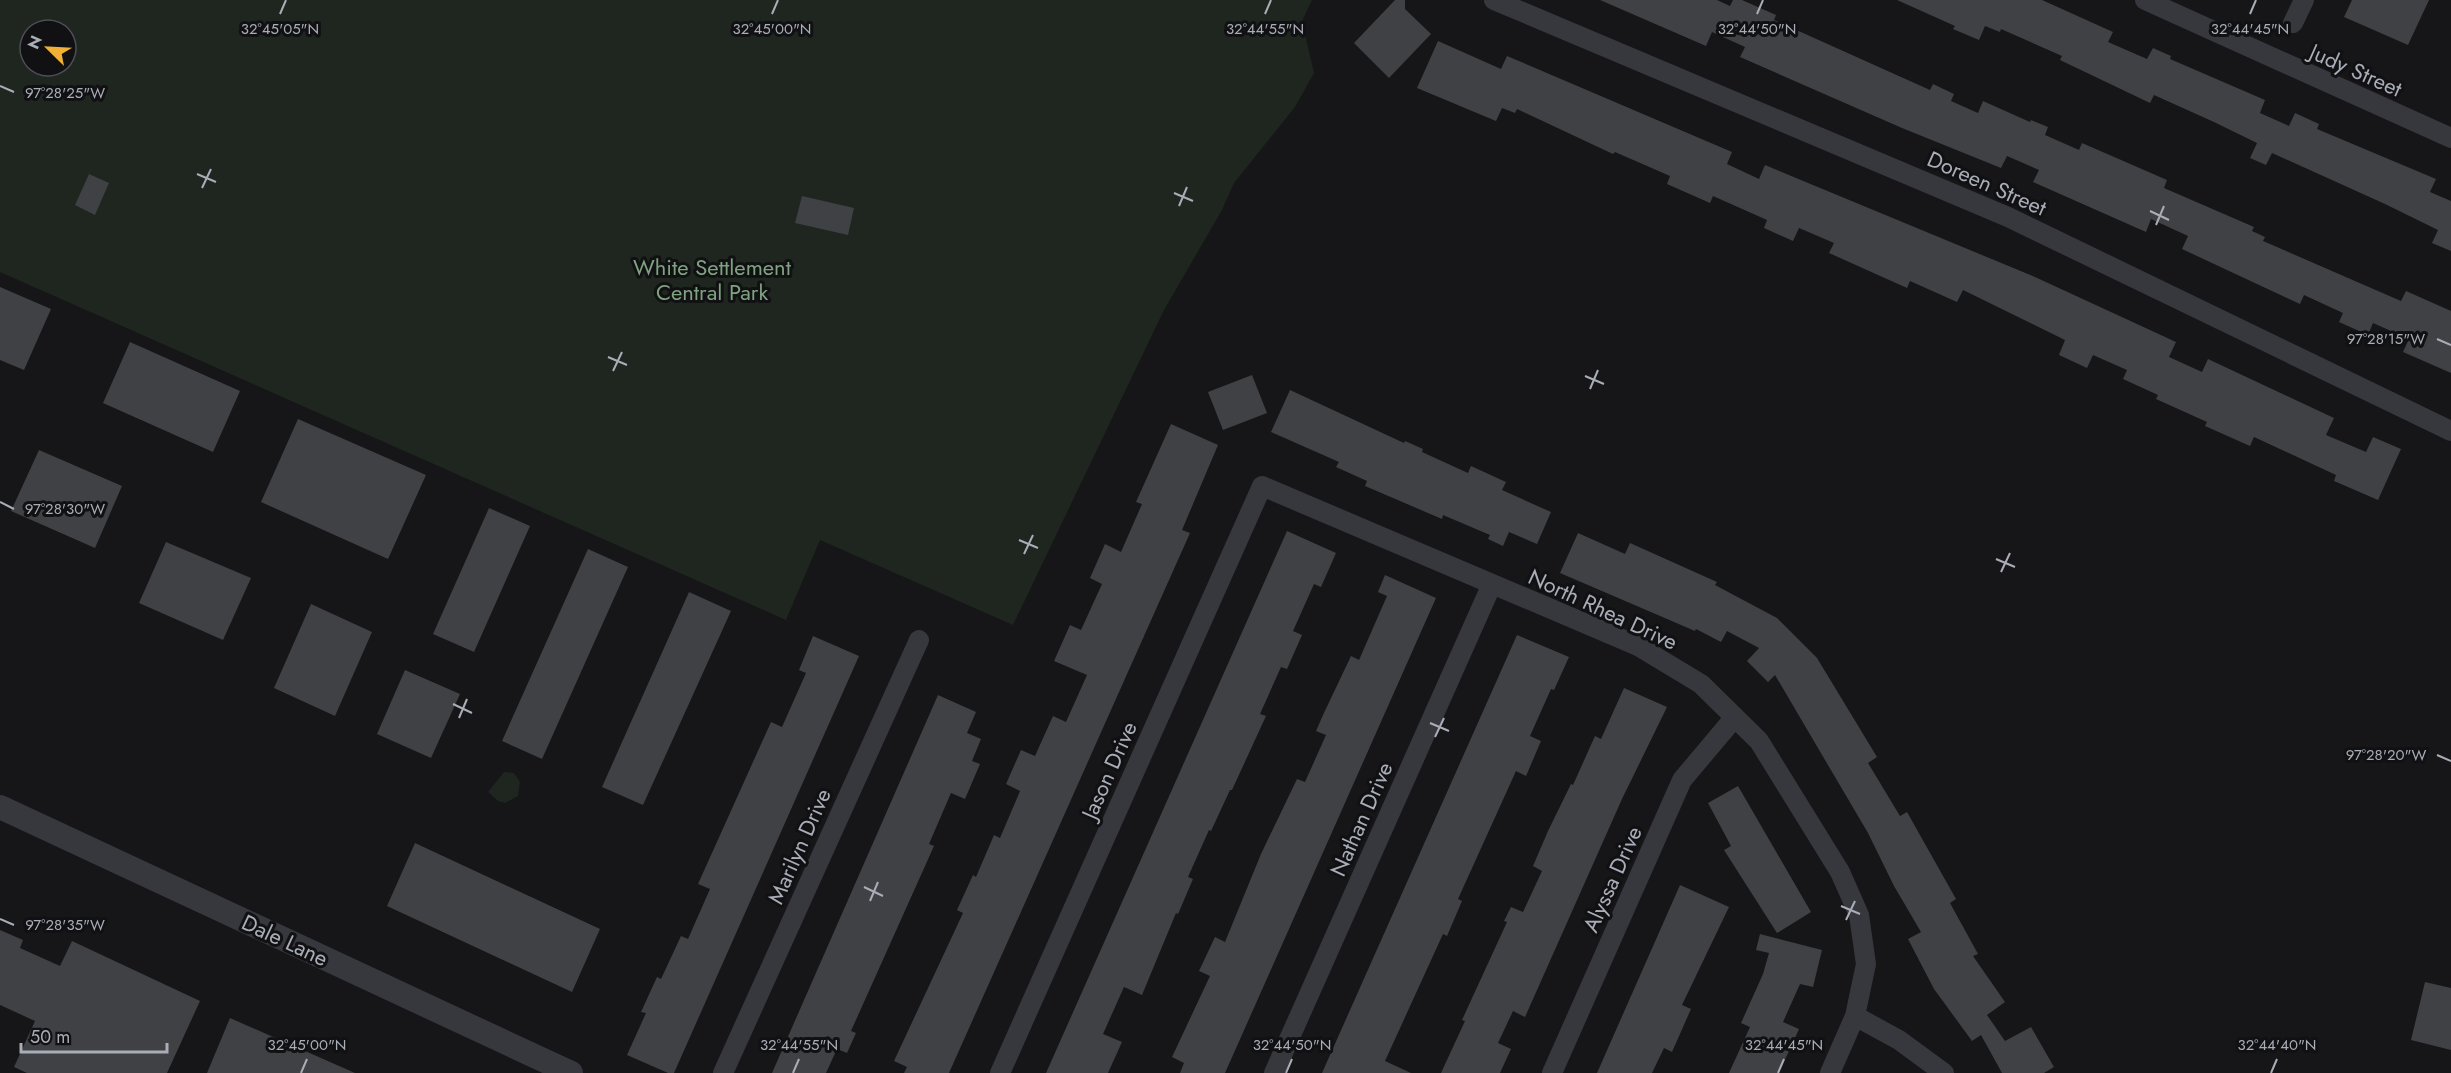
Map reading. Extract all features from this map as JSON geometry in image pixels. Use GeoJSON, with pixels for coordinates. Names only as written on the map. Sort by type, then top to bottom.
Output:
{"type":"FeatureCollection","features":[{"type":"Feature","properties":{"kind":"street","name":"Doreen Street"},"geometry":{"type":"LineString","coordinates":[[1494,0],[2008,217],[2451,431]]}},
{"type":"Feature","properties":{"kind":"street","name":"Judy Street"},"geometry":{"type":"LineString","coordinates":[[2145,0],[2451,138]]}},
{"type":"Feature","properties":{"kind":"street"},"geometry":{"type":"LineString","coordinates":[[2293,23],[2304,0]]}},
{"type":"Feature","properties":{"kind":"street","name":"North Rhea Drive"},"geometry":{"type":"LineString","coordinates":[[1262,486],[1638,646],[1701,684],[1760,741],[1840,872],[1859,915],[1866,964],[1855,1016],[1830,1073]]}},
{"type":"Feature","properties":{"kind":"street","name":"Jason Drive"},"geometry":{"type":"LineString","coordinates":[[1000,1073],[1262,486]]}},
{"type":"Feature","properties":{"kind":"street","name":"Nathan Drive"},"geometry":{"type":"LineString","coordinates":[[1274,1073],[1492,584]]}},
{"type":"Feature","properties":{"kind":"street","name":"Marilyn Drive"},"geometry":{"type":"LineString","coordinates":[[723,1073],[919,639]]}},
{"type":"Feature","properties":{"kind":"street","name":"Alyssa Drive"},"geometry":{"type":"LineString","coordinates":[[1552,1073],[1683,780],[1735,717]]}},
{"type":"Feature","properties":{"kind":"street","name":"Dale Lane"},"geometry":{"type":"LineString","coordinates":[[0,807],[571,1073]]}},
{"type":"Feature","properties":{"kind":"street"},"geometry":{"type":"LineString","coordinates":[[1855,1016],[1899,1040],[1944,1073]]}},
{"type":"Feature","properties":{"kind":"green space","name":"White Settlement Central Park"},"geometry":{"type":"Polygon","coordinates":[[[0,0],[1312,0],[1302,21],[1314,73],[1295,107],[1234,183],[1222,210],[1164,310],[1013,625],[820,540],[786,620],[0,272],[0,0]]]}},
{"type":"Feature","properties":{"kind":"green space"},"geometry":{"type":"Polygon","coordinates":[[[504,772],[514,773],[520,782],[518,796],[505,803],[498,801],[488,792],[504,772]]]}},
{"type":"Feature","properties":{"kind":"building"},"geometry":{"type":"Polygon","coordinates":[[[1395,0],[1405,0],[1405,9],[1431,34],[1389,78],[1354,43],[1395,0]]]}},
{"type":"Feature","properties":{"kind":"building"},"geometry":{"type":"Polygon","coordinates":[[[1600,0],[1717,0],[1730,6],[1733,0],[1742,0],[1776,15],[1774,20],[1930,90],[1933,84],[1954,94],[1951,101],[1978,113],[1983,101],[2030,122],[2031,120],[2048,127],[2045,135],[2079,150],[2082,143],[2167,180],[2164,188],[2254,227],[2252,231],[2265,237],[2263,241],[2401,301],[2406,291],[2451,311],[2451,373],[2403,352],[2409,339],[2373,323],[2368,335],[2339,322],[2343,313],[2304,295],[2300,304],[2182,249],[2188,236],[2151,219],[2146,232],[2033,182],[2039,170],[2007,156],[2001,168],[1902,128],[1740,57],[1745,47],[1712,32],[1706,46],[1600,0]]]}},
{"type":"Feature","properties":{"kind":"building"},"geometry":{"type":"Polygon","coordinates":[[[1897,0],[2042,0],[2113,32],[2108,42],[2147,59],[2153,48],[2171,56],[2170,59],[2265,100],[2260,113],[2289,126],[2295,113],[2319,124],[2317,129],[2436,179],[2430,192],[2451,201],[2451,251],[2432,243],[2438,230],[2385,204],[2272,153],[2266,165],[2250,158],[2257,143],[2214,122],[2154,95],[2150,103],[2060,60],[2062,56],[2001,29],[2000,32],[1985,26],[1979,40],[1953,29],[1955,26],[1897,0]]]}},
{"type":"Feature","properties":{"kind":"building"},"geometry":{"type":"Polygon","coordinates":[[[2352,0],[2429,0],[2408,45],[2344,17],[2352,0]]]}},
{"type":"Feature","properties":{"kind":"building"},"geometry":{"type":"Polygon","coordinates":[[[1438,41],[1501,69],[1507,56],[1732,152],[1727,164],[1759,179],[1765,165],[2035,277],[2176,342],[2169,357],[2202,372],[2208,359],[2334,418],[2326,435],[2366,452],[2373,437],[2401,449],[2378,500],[2334,481],[2336,475],[2254,437],[2250,446],[2205,426],[2207,422],[2156,399],[2158,395],[2123,379],[2127,370],[2093,355],[2087,368],[2059,355],[2065,340],[1963,290],[1957,302],[1910,281],[1907,288],[1829,253],[1834,243],[1799,228],[1793,241],[1764,228],[1767,220],[1713,196],[1710,203],[1667,184],[1670,176],[1615,152],[1613,154],[1517,109],[1515,113],[1502,108],[1496,121],[1417,88],[1438,41]]]}},
{"type":"Feature","properties":{"kind":"building"},"geometry":{"type":"Polygon","coordinates":[[[89,174],[109,183],[95,215],[75,205],[89,174]]]}},
{"type":"Feature","properties":{"kind":"building"},"geometry":{"type":"Polygon","coordinates":[[[802,196],[854,208],[848,235],[795,223],[802,196]]]}},
{"type":"Feature","properties":{"kind":"building"},"geometry":{"type":"Polygon","coordinates":[[[0,287],[51,309],[24,370],[0,360],[0,287]]]}},
{"type":"Feature","properties":{"kind":"building"},"geometry":{"type":"Polygon","coordinates":[[[130,342],[240,391],[213,452],[103,403],[130,342]]]}},
{"type":"Feature","properties":{"kind":"building"},"geometry":{"type":"Polygon","coordinates":[[[1252,375],[1267,413],[1223,430],[1208,392],[1252,375]]]}},
{"type":"Feature","properties":{"kind":"building"},"geometry":{"type":"Polygon","coordinates":[[[1290,390],[1404,443],[1405,441],[1423,449],[1422,452],[1468,473],[1471,466],[1506,482],[1502,490],[1551,512],[1537,544],[1509,532],[1503,546],[1488,539],[1490,535],[1443,515],[1442,519],[1365,486],[1367,481],[1336,467],[1339,462],[1271,432],[1290,390]]]}},
{"type":"Feature","properties":{"kind":"building"},"geometry":{"type":"Polygon","coordinates":[[[298,419],[426,475],[388,559],[261,502],[298,419]]]}},
{"type":"Feature","properties":{"kind":"building"},"geometry":{"type":"Polygon","coordinates":[[[1171,424],[1218,445],[1182,530],[1190,533],[949,1073],[904,1073],[907,1067],[894,1061],[963,913],[957,910],[973,875],[976,877],[994,835],[1000,838],[1020,791],[1006,784],[1021,750],[1035,756],[1053,716],[1066,722],[1087,675],[1054,661],[1070,625],[1081,630],[1102,584],[1090,578],[1105,544],[1121,552],[1142,504],[1136,502],[1171,424]]]}},
{"type":"Feature","properties":{"kind":"building"},"geometry":{"type":"Polygon","coordinates":[[[39,450],[122,486],[95,548],[11,511],[39,450]]]}},
{"type":"Feature","properties":{"kind":"building"},"geometry":{"type":"Polygon","coordinates":[[[489,508],[530,526],[474,652],[433,634],[489,508]]]}},
{"type":"Feature","properties":{"kind":"building"},"geometry":{"type":"Polygon","coordinates":[[[1287,531],[1336,553],[1321,587],[1314,584],[1293,631],[1302,635],[1287,669],[1281,667],[1260,714],[1266,716],[1188,877],[1193,879],[1178,914],[1176,913],[1142,995],[1124,987],[1103,1034],[1122,1042],[1108,1073],[1046,1073],[1287,531]]]}},
{"type":"Feature","properties":{"kind":"building"},"geometry":{"type":"Polygon","coordinates":[[[1578,533],[1625,554],[1630,543],[1717,582],[1715,585],[1777,618],[1817,658],[1877,757],[1868,763],[1900,816],[1907,812],[1956,899],[1950,903],[1978,954],[1973,956],[2005,1002],[1987,1015],[2005,1041],[2031,1027],[2054,1067],[2044,1073],[2002,1073],[1981,1035],[1972,1041],[1934,989],[1908,939],[1921,932],[1894,886],[1868,833],[1775,675],[1768,682],[1747,661],[1759,648],[1727,631],[1721,642],[1696,629],[1695,631],[1560,573],[1578,533]]]}},
{"type":"Feature","properties":{"kind":"building"},"geometry":{"type":"Polygon","coordinates":[[[166,542],[251,578],[223,640],[139,603],[166,542]]]}},
{"type":"Feature","properties":{"kind":"building"},"geometry":{"type":"Polygon","coordinates":[[[588,549],[628,567],[542,759],[502,741],[588,549]]]}},
{"type":"Feature","properties":{"kind":"building"},"geometry":{"type":"Polygon","coordinates":[[[1385,575],[1436,598],[1225,1073],[1180,1073],[1184,1063],[1172,1057],[1210,976],[1199,971],[1215,937],[1225,942],[1261,854],[1297,779],[1305,782],[1326,735],[1316,731],[1323,715],[1351,656],[1359,660],[1387,596],[1378,592],[1385,575]]]}},
{"type":"Feature","properties":{"kind":"building"},"geometry":{"type":"Polygon","coordinates":[[[689,592],[731,611],[643,805],[602,787],[689,592]]]}},
{"type":"Feature","properties":{"kind":"building"},"geometry":{"type":"Polygon","coordinates":[[[311,604],[372,632],[335,716],[274,688],[311,604]]]}},
{"type":"Feature","properties":{"kind":"building"},"geometry":{"type":"Polygon","coordinates":[[[1517,635],[1569,657],[1554,690],[1551,689],[1530,736],[1541,741],[1526,776],[1516,771],[1458,899],[1462,901],[1447,936],[1443,934],[1385,1061],[1411,1073],[1322,1073],[1517,635]]]}},
{"type":"Feature","properties":{"kind":"building"},"geometry":{"type":"Polygon","coordinates":[[[813,636],[859,656],[674,1073],[668,1073],[627,1055],[646,1013],[641,1012],[657,977],[661,979],[681,936],[688,939],[710,889],[698,884],[771,722],[782,727],[806,673],[799,670],[813,636]]]}},
{"type":"Feature","properties":{"kind":"building"},"geometry":{"type":"Polygon","coordinates":[[[405,670],[460,694],[431,758],[377,734],[405,670]]]}},
{"type":"Feature","properties":{"kind":"building"},"geometry":{"type":"Polygon","coordinates":[[[1624,688],[1667,707],[1622,799],[1525,1017],[1513,1011],[1498,1043],[1511,1049],[1500,1073],[1441,1073],[1465,1021],[1462,1020],[1507,922],[1504,921],[1511,907],[1523,912],[1542,871],[1533,866],[1548,831],[1571,784],[1573,785],[1595,736],[1601,739],[1624,688]]]}},
{"type":"Feature","properties":{"kind":"building"},"geometry":{"type":"Polygon","coordinates":[[[938,695],[976,712],[967,733],[981,739],[972,761],[980,764],[965,799],[951,793],[929,844],[934,846],[851,1031],[856,1033],[847,1053],[837,1049],[826,1073],[772,1073],[938,695]]]}},
{"type":"Feature","properties":{"kind":"building"},"geometry":{"type":"Polygon","coordinates":[[[1738,786],[1811,912],[1777,933],[1724,850],[1731,846],[1708,803],[1738,786]]]}},
{"type":"Feature","properties":{"kind":"building"},"geometry":{"type":"Polygon","coordinates":[[[415,843],[600,929],[572,992],[387,906],[415,843]]]}},
{"type":"Feature","properties":{"kind":"building"},"geometry":{"type":"Polygon","coordinates":[[[1680,885],[1729,907],[1682,1005],[1691,1009],[1672,1052],[1664,1048],[1652,1073],[1597,1073],[1680,885]]]}},
{"type":"Feature","properties":{"kind":"building"},"geometry":{"type":"Polygon","coordinates":[[[0,930],[23,940],[20,948],[60,966],[72,941],[200,1001],[167,1073],[27,1073],[14,1067],[35,1021],[0,1005],[0,930]]]}},
{"type":"Feature","properties":{"kind":"building"},"geometry":{"type":"Polygon","coordinates":[[[1760,934],[1822,950],[1813,987],[1800,984],[1783,1022],[1799,1029],[1779,1073],[1729,1073],[1750,1027],[1741,1023],[1763,974],[1769,953],[1756,950],[1760,934]]]}},
{"type":"Feature","properties":{"kind":"building"},"geometry":{"type":"Polygon","coordinates":[[[2425,982],[2451,988],[2451,1050],[2411,1040],[2425,982]]]}},
{"type":"Feature","properties":{"kind":"building"},"geometry":{"type":"Polygon","coordinates":[[[230,1018],[355,1073],[207,1073],[230,1018]]]}}]}
